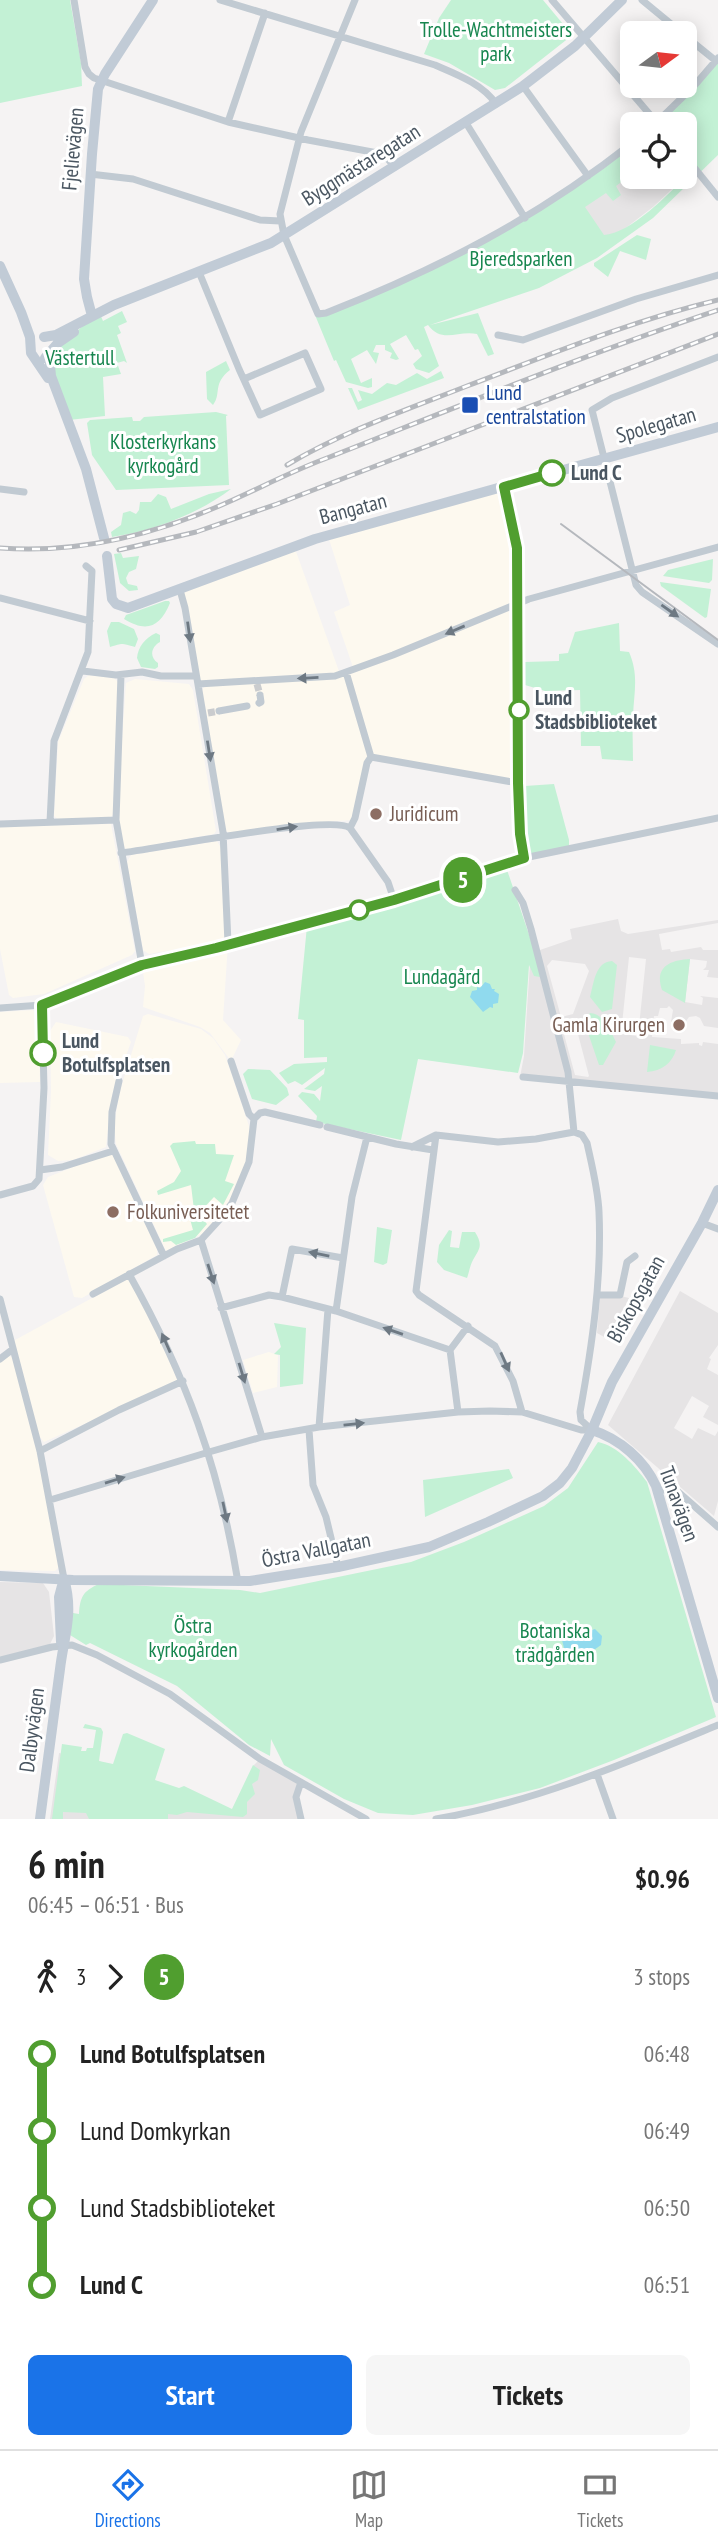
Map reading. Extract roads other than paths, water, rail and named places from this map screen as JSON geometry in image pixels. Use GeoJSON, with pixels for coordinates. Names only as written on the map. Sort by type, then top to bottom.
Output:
{"type":"FeatureCollection","features":[{"type":"Feature","properties":{"kind":"street"},"geometry":{"type":"LineString","coordinates":[[74,0],[87,72],[90,76],[228,122],[383,154],[395,167]]}},
{"type":"Feature","properties":{"kind":"street","name":"Fjelievägen"},"geometry":{"type":"LineString","coordinates":[[92,316],[86,297],[85,279],[97,99],[101,81],[153,0]]}},
{"type":"Feature","properties":{"kind":"street"},"geometry":{"type":"LineString","coordinates":[[220,0],[421,60],[457,74],[484,91],[496,104]]}},
{"type":"Feature","properties":{"kind":"street"},"geometry":{"type":"LineString","coordinates":[[355,0],[299,138],[280,221],[317,313],[326,313],[418,275],[476,247],[525,218],[620,152]]}},
{"type":"Feature","properties":{"kind":"street"},"geometry":{"type":"LineString","coordinates":[[552,0],[646,112]]}},
{"type":"Feature","properties":{"kind":"street","name":"Byggmästaregatan"},"geometry":{"type":"LineString","coordinates":[[43,337],[55,335],[130,298],[250,252],[284,235],[523,86],[583,38],[622,0]]}},
{"type":"Feature","properties":{"kind":"street"},"geometry":{"type":"LineString","coordinates":[[642,0],[667,21]]}},
{"type":"Feature","properties":{"kind":"street"},"geometry":{"type":"LineString","coordinates":[[228,122],[265,13]]}},
{"type":"Feature","properties":{"kind":"street"},"geometry":{"type":"LineString","coordinates":[[667,112],[717,60],[697,45]]}},
{"type":"Feature","properties":{"kind":"street"},"geometry":{"type":"LineString","coordinates":[[523,86],[588,176]]}},
{"type":"Feature","properties":{"kind":"street"},"geometry":{"type":"LineString","coordinates":[[466,123],[525,218]]}},
{"type":"Feature","properties":{"kind":"street"},"geometry":{"type":"LineString","coordinates":[[697,171],[718,197]]}},
{"type":"Feature","properties":{"kind":"street"},"geometry":{"type":"LineString","coordinates":[[90,174],[133,179],[260,220],[280,221]]}},
{"type":"Feature","properties":{"kind":"street"},"geometry":{"type":"LineString","coordinates":[[0,266],[30,337],[31,353],[55,388]]}},
{"type":"Feature","properties":{"kind":"street"},"geometry":{"type":"LineString","coordinates":[[199,272],[244,379],[260,415],[321,389],[305,353],[244,379]]}},
{"type":"Feature","properties":{"kind":"street"},"geometry":{"type":"LineString","coordinates":[[499,335],[523,340],[636,299],[718,275]]}},
{"type":"Feature","properties":{"kind":"street"},"geometry":{"type":"LineString","coordinates":[[21,312],[50,342],[49,369],[82,456],[104,538]]}},
{"type":"Feature","properties":{"kind":"street","name":"Byggmästaregatan"},"geometry":{"type":"LineString","coordinates":[[50,353],[92,316]]}},
{"type":"Feature","properties":{"kind":"street"},"geometry":{"type":"LineString","coordinates":[[30,345],[34,339],[43,337]]}},
{"type":"Feature","properties":{"kind":"street"},"geometry":{"type":"LineString","coordinates":[[35,357],[42,359],[50,353]]}},
{"type":"Feature","properties":{"kind":"street"},"geometry":{"type":"LineString","coordinates":[[718,357],[594,407],[592,412],[634,571],[632,577],[642,592],[718,644]]}},
{"type":"Feature","properties":{"kind":"street","name":"Spolegatan"},"geometry":{"type":"LineString","coordinates":[[605,459],[718,428]]}},
{"type":"Feature","properties":{"kind":"street","name":"Bangatan"},"geometry":{"type":"LineString","coordinates":[[107,556],[109,589],[116,604],[128,608],[315,539],[605,459]]}},
{"type":"Feature","properties":{"kind":"street"},"geometry":{"type":"LineString","coordinates":[[504,487],[517,543],[518,783],[524,858]]}},
{"type":"Feature","properties":{"kind":"street"},"geometry":{"type":"LineString","coordinates":[[0,489],[24,492]]}},
{"type":"Feature","properties":{"kind":"street"},"geometry":{"type":"LineString","coordinates":[[83,671],[121,675],[142,672],[197,680],[257,682],[327,677],[346,672],[518,604],[718,547]]}},
{"type":"Feature","properties":{"kind":"street"},"geometry":{"type":"LineString","coordinates":[[50,822],[54,741],[83,671],[88,652],[92,571],[86,566]]}},
{"type":"Feature","properties":{"kind":"street"},"geometry":{"type":"LineString","coordinates":[[180,590],[206,714],[223,838],[228,943]]}},
{"type":"Feature","properties":{"kind":"street"},"geometry":{"type":"LineString","coordinates":[[0,598],[90,621]]}},
{"type":"Feature","properties":{"kind":"street"},"geometry":{"type":"LineString","coordinates":[[346,672],[371,757]]}},
{"type":"Feature","properties":{"kind":"street"},"geometry":{"type":"LineString","coordinates":[[121,675],[116,820],[142,965]]}},
{"type":"Feature","properties":{"kind":"street"},"geometry":{"type":"LineString","coordinates":[[219,711],[247,706]]}},
{"type":"Feature","properties":{"kind":"street"},"geometry":{"type":"LineString","coordinates":[[371,757],[518,783]]}},
{"type":"Feature","properties":{"kind":"street"},"geometry":{"type":"LineString","coordinates":[[350,828],[356,817],[367,763],[371,757]]}},
{"type":"Feature","properties":{"kind":"street"},"geometry":{"type":"LineString","coordinates":[[0,1008],[42,1005],[142,965],[394,900],[524,858],[718,818]]}},
{"type":"Feature","properties":{"kind":"street"},"geometry":{"type":"LineString","coordinates":[[0,824],[116,820]]}},
{"type":"Feature","properties":{"kind":"street"},"geometry":{"type":"LineString","coordinates":[[121,853],[313,825],[342,824],[350,828],[388,882],[394,900]]}},
{"type":"Feature","properties":{"kind":"street"},"geometry":{"type":"LineString","coordinates":[[516,890],[523,903],[538,953],[569,1082],[574,1132]]}},
{"type":"Feature","properties":{"kind":"street"},"geometry":{"type":"LineString","coordinates":[[0,1195],[37,1183],[40,1170],[44,1088],[42,1005]]}},
{"type":"Feature","properties":{"kind":"street"},"geometry":{"type":"LineString","coordinates":[[231,1061],[249,1114],[254,1119]]}},
{"type":"Feature","properties":{"kind":"street"},"geometry":{"type":"LineString","coordinates":[[523,1077],[718,1096]]}},
{"type":"Feature","properties":{"kind":"street"},"geometry":{"type":"LineString","coordinates":[[119,1081],[110,1127],[113,1151],[164,1256]]}},
{"type":"Feature","properties":{"kind":"street"},"geometry":{"type":"LineString","coordinates":[[93,1294],[164,1256],[201,1240],[232,1203],[249,1162],[254,1119],[260,1113],[433,1150]]}},
{"type":"Feature","properties":{"kind":"street"},"geometry":{"type":"LineString","coordinates":[[412,1147],[436,1135],[498,1142],[574,1132],[582,1135],[587,1143],[599,1212],[593,1338],[580,1412],[581,1420],[592,1430]]}},
{"type":"Feature","properties":{"kind":"street"},"geometry":{"type":"LineString","coordinates":[[436,1135],[416,1291],[468,1326],[500,1352],[520,1399],[522,1412]]}},
{"type":"Feature","properties":{"kind":"street"},"geometry":{"type":"LineString","coordinates":[[319,1427],[332,1310],[352,1198],[368,1138]]}},
{"type":"Feature","properties":{"kind":"street"},"geometry":{"type":"LineString","coordinates":[[40,1170],[62,1167],[113,1151]]}},
{"type":"Feature","properties":{"kind":"street","name":"Biskopsgatan"},"geometry":{"type":"LineString","coordinates":[[592,1430],[612,1382],[718,1190]]}},
{"type":"Feature","properties":{"kind":"street"},"geometry":{"type":"LineString","coordinates":[[702,1223],[718,1229]]}},
{"type":"Feature","properties":{"kind":"street"},"geometry":{"type":"LineString","coordinates":[[201,1240],[262,1437]]}},
{"type":"Feature","properties":{"kind":"street"},"geometry":{"type":"LineString","coordinates":[[282,1297],[290,1252],[296,1249],[343,1258]]}},
{"type":"Feature","properties":{"kind":"street"},"geometry":{"type":"LineString","coordinates":[[597,1295],[620,1294],[627,1262],[635,1256]]}},
{"type":"Feature","properties":{"kind":"street"},"geometry":{"type":"LineString","coordinates":[[129,1274],[161,1331],[209,1452],[224,1509],[237,1578]]}},
{"type":"Feature","properties":{"kind":"street"},"geometry":{"type":"LineString","coordinates":[[221,1308],[269,1295],[282,1297],[332,1310],[450,1350]]}},
{"type":"Feature","properties":{"kind":"street"},"geometry":{"type":"LineString","coordinates":[[0,1298],[40,1451],[64,1579]]}},
{"type":"Feature","properties":{"kind":"street"},"geometry":{"type":"LineString","coordinates":[[458,1412],[450,1350],[468,1326]]}},
{"type":"Feature","properties":{"kind":"street"},"geometry":{"type":"LineString","coordinates":[[0,1359],[13,1349]]}},
{"type":"Feature","properties":{"kind":"street"},"geometry":{"type":"LineString","coordinates":[[40,1451],[183,1381]]}},
{"type":"Feature","properties":{"kind":"street"},"geometry":{"type":"LineString","coordinates":[[50,1500],[262,1437],[319,1427],[458,1412],[522,1412],[581,1430],[592,1430]]}},
{"type":"Feature","properties":{"kind":"street"},"geometry":{"type":"LineString","coordinates":[[309,1430],[313,1485],[326,1517],[338,1567]]}},
{"type":"Feature","properties":{"kind":"street","name":"Tunavägen"},"geometry":{"type":"LineString","coordinates":[[592,1430],[619,1444],[641,1461],[658,1491],[718,1698]]}},
{"type":"Feature","properties":{"kind":"street","name":"Östra Vallgatan"},"geometry":{"type":"LineString","coordinates":[[0,1576],[64,1579],[237,1578],[338,1567],[429,1547],[543,1496],[560,1483],[572,1468],[592,1430]]}},
{"type":"Feature","properties":{"kind":"street"},"geometry":{"type":"LineString","coordinates":[[658,1491],[677,1491],[718,1527]]}},
{"type":"Feature","properties":{"kind":"street","name":"Dalbyvägen"},"geometry":{"type":"LineString","coordinates":[[40,1819],[62,1646],[59,1598],[64,1579]]}},
{"type":"Feature","properties":{"kind":"street"},"geometry":{"type":"LineString","coordinates":[[0,1660],[62,1646],[78,1646],[170,1694],[250,1753],[366,1819]]}},
{"type":"Feature","properties":{"kind":"street"},"geometry":{"type":"LineString","coordinates":[[436,1819],[530,1798],[718,1725]]}},
{"type":"Feature","properties":{"kind":"street"},"geometry":{"type":"LineString","coordinates":[[597,1774],[613,1819]]}},
{"type":"Feature","properties":{"kind":"street"},"geometry":{"type":"LineString","coordinates":[[301,1782],[296,1797],[301,1819]]}},
{"type":"Feature","properties":{"kind":"water"},"geometry":{"type":"Polygon","coordinates":[[[485,982],[499,994],[498,1003],[483,1012],[470,997],[472,991],[485,982]]]}},
{"type":"Feature","properties":{"kind":"water"},"geometry":{"type":"Polygon","coordinates":[[[595,1629],[602,1636],[601,1645],[591,1652],[567,1660],[562,1640],[595,1629]]]}},
{"type":"Feature","properties":{"kind":"tunnel"},"geometry":{"type":"LineString","coordinates":[[257,684],[260,695]]}},
{"type":"Feature","properties":{"kind":"tunnel"},"geometry":{"type":"LineString","coordinates":[[208,713],[219,711]]}},
{"type":"Feature","properties":{"kind":"tram line"},"geometry":{"type":"LineString","coordinates":[[561,524],[718,640]]}},
{"type":"Feature","properties":{"kind":"railway"},"geometry":{"type":"LineString","coordinates":[[287,465],[376,422],[529,362],[622,328],[718,300]]}},
{"type":"Feature","properties":{"kind":"railway"},"geometry":{"type":"LineString","coordinates":[[0,548],[59,548],[144,533],[199,514],[314,463],[473,400],[718,310]]}},
{"type":"Feature","properties":{"kind":"railway"},"geometry":{"type":"LineString","coordinates":[[119,550],[196,532],[277,504],[718,334]]}},
{"type":"Feature","properties":{"kind":"place","name":"Lund centralstation"},"geometry":{"type":"Point","coordinates":[470,405]}},
{"type":"Feature","properties":{"kind":"place","name":"Lund C"},"geometry":{"type":"Point","coordinates":[552,473]}},
{"type":"Feature","properties":{"kind":"place","name":"Lund Stadsbiblioteket"},"geometry":{"type":"Point","coordinates":[519,710]}},
{"type":"Feature","properties":{"kind":"place","name":"Juridicum"},"geometry":{"type":"Point","coordinates":[376,814]}},
{"type":"Feature","properties":{"kind":"place","name":"Gamla Kirurgen"},"geometry":{"type":"Point","coordinates":[679,1025]}},
{"type":"Feature","properties":{"kind":"place","name":"Lund Botulfsplatsen"},"geometry":{"type":"Point","coordinates":[43,1053]}},
{"type":"Feature","properties":{"kind":"place","name":"Folkuniversitetet"},"geometry":{"type":"Point","coordinates":[113,1212]}},
{"type":"Feature","properties":{"kind":"park label","name":"Trolle-Wachtmeisters park"},"geometry":{"type":"Point","coordinates":[496,42]}},
{"type":"Feature","properties":{"kind":"park label","name":"Bjeredsparken"},"geometry":{"type":"Point","coordinates":[521,259]}},
{"type":"Feature","properties":{"kind":"park label","name":"Västertull"},"geometry":{"type":"Point","coordinates":[80,358]}},
{"type":"Feature","properties":{"kind":"park label","name":"Klosterkyrkans kyrkogård"},"geometry":{"type":"Point","coordinates":[163,454]}},
{"type":"Feature","properties":{"kind":"park label","name":"Lundagård"},"geometry":{"type":"Point","coordinates":[442,977]}},
{"type":"Feature","properties":{"kind":"park label","name":"Östra kyrkogården"},"geometry":{"type":"Point","coordinates":[193,1638]}},
{"type":"Feature","properties":{"kind":"park label","name":"Botaniska trädgården"},"geometry":{"type":"Point","coordinates":[555,1643]}}]}
